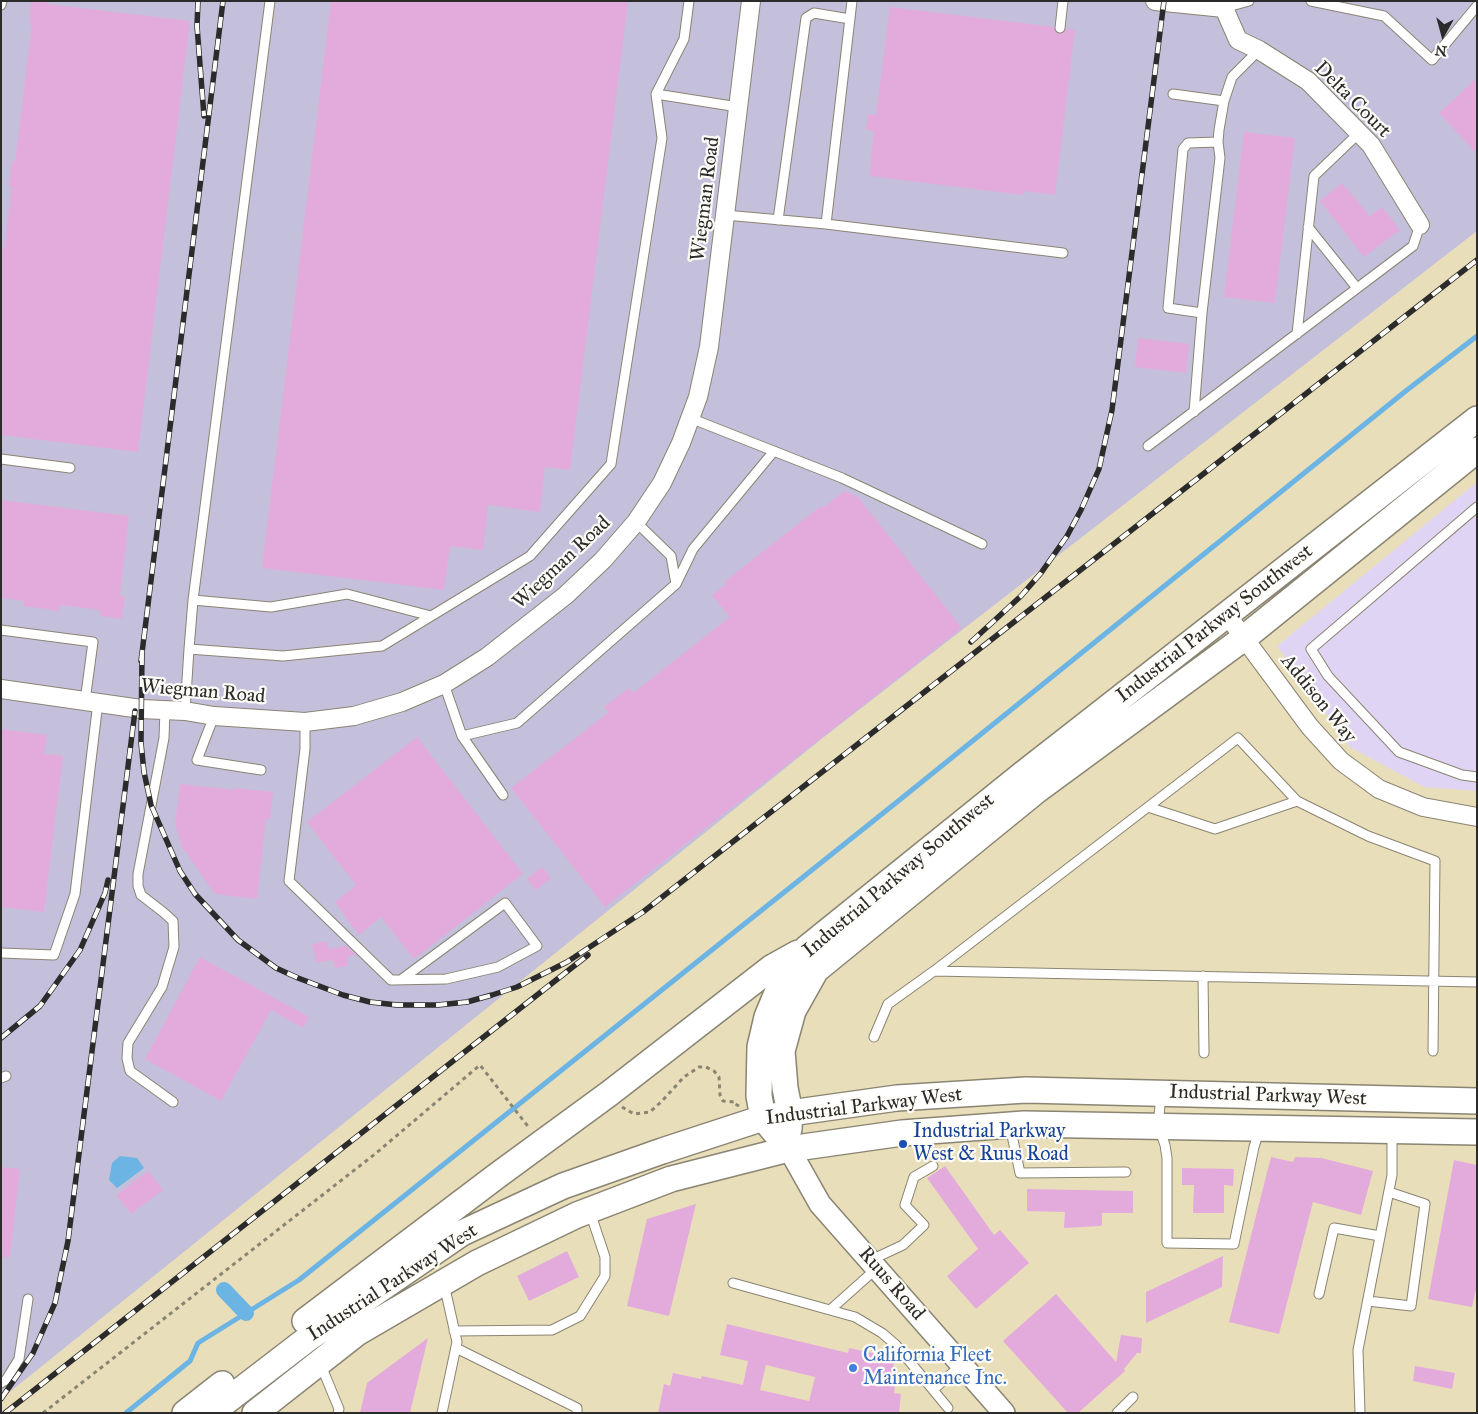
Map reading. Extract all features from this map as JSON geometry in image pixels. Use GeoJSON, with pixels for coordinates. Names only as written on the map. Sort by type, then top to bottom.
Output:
{"type":"FeatureCollection","features":[{"type":"Feature","properties":{"kind":"main road","name":"Industrial Parkway Southwest"},"geometry":{"type":"LineString","coordinates":[[763,1118],[759,1096],[760,1047],[767,1017],[782,981],[807,948],[1015,780],[1477,419]]}},
{"type":"Feature","properties":{"kind":"main road","name":"Industrial Parkway Southwest"},"geometry":{"type":"LineString","coordinates":[[789,1149],[790,1113],[785,1088],[782,1051],[793,1011],[816,970],[1036,791],[1244,638],[1477,450]]}},
{"type":"Feature","properties":{"kind":"main road"},"geometry":{"type":"LineString","coordinates":[[185,1413],[498,1175],[610,1093],[770,968],[807,948]]}},
{"type":"Feature","properties":{"kind":"main road","name":"Industrial Parkway West"},"geometry":{"type":"LineString","coordinates":[[211,1413],[313,1351],[462,1233],[563,1186],[763,1118],[897,1098],[1026,1090],[1477,1101]]}},
{"type":"Feature","properties":{"kind":"main road"},"geometry":{"type":"LineString","coordinates":[[763,1118],[789,1149]]}},
{"type":"Feature","properties":{"kind":"main road","name":"Industrial Parkway West"},"geometry":{"type":"LineString","coordinates":[[255,1413],[313,1351],[357,1334],[477,1262],[589,1210],[671,1179],[789,1149],[902,1133],[1010,1125],[1477,1132]]}},
{"type":"Feature","properties":{"kind":"street","name":"Wiegman Road"},"geometry":{"type":"LineString","coordinates":[[1,689],[141,709],[185,711],[214,716],[305,722],[354,716],[402,702],[444,684],[488,657],[566,595],[603,560],[636,522],[662,483],[681,442],[698,397],[709,347],[751,1]]}},
{"type":"Feature","properties":{"kind":"street"},"geometry":{"type":"LineString","coordinates":[[1155,1],[1218,5]]}},
{"type":"Feature","properties":{"kind":"street","name":"Delta Court"},"geometry":{"type":"LineString","coordinates":[[1218,5],[1238,40],[1259,50],[1308,81],[1371,145],[1420,225]]}},
{"type":"Feature","properties":{"kind":"street","name":"Addison Way"},"geometry":{"type":"LineString","coordinates":[[1227,615],[1310,727],[1341,761],[1379,789],[1415,804],[1477,817]]}},
{"type":"Feature","properties":{"kind":"street","name":"Ruus Road"},"geometry":{"type":"LineString","coordinates":[[789,1149],[820,1204],[1004,1413]]}},
{"type":"Feature","properties":{"kind":"lane"},"geometry":{"type":"LineString","coordinates":[[185,711],[193,600],[270,1]]}},
{"type":"Feature","properties":{"kind":"lane"},"geometry":{"type":"LineString","coordinates":[[189,649],[283,656],[382,646],[530,556],[611,464],[662,138],[656,94],[684,39],[688,1]]}},
{"type":"Feature","properties":{"kind":"lane"},"geometry":{"type":"LineString","coordinates":[[826,224],[852,1]]}},
{"type":"Feature","properties":{"kind":"lane"},"geometry":{"type":"LineString","coordinates":[[1060,28],[1063,1]]}},
{"type":"Feature","properties":{"kind":"lane"},"geometry":{"type":"LineString","coordinates":[[1218,5],[1250,1]]}},
{"type":"Feature","properties":{"kind":"lane"},"geometry":{"type":"LineString","coordinates":[[1311,1],[1384,16],[1432,60],[1477,6]]}},
{"type":"Feature","properties":{"kind":"lane"},"geometry":{"type":"LineString","coordinates":[[778,220],[806,18],[814,14],[850,19]]}},
{"type":"Feature","properties":{"kind":"lane"},"geometry":{"type":"LineString","coordinates":[[1194,412],[1202,313],[1220,158],[1218,142],[1224,101],[1232,77],[1259,50]]}},
{"type":"Feature","properties":{"kind":"lane"},"geometry":{"type":"LineString","coordinates":[[656,94],[738,106]]}},
{"type":"Feature","properties":{"kind":"lane"},"geometry":{"type":"LineString","coordinates":[[1173,94],[1224,101]]}},
{"type":"Feature","properties":{"kind":"lane"},"geometry":{"type":"LineString","coordinates":[[1297,334],[1314,176],[1359,133]]}},
{"type":"Feature","properties":{"kind":"lane"},"geometry":{"type":"LineString","coordinates":[[1202,313],[1168,308],[1183,149],[1188,144],[1218,142]]}},
{"type":"Feature","properties":{"kind":"lane"},"geometry":{"type":"LineString","coordinates":[[725,214],[826,224],[1063,253]]}},
{"type":"Feature","properties":{"kind":"lane"},"geometry":{"type":"LineString","coordinates":[[1148,446],[1413,246],[1420,225]]}},
{"type":"Feature","properties":{"kind":"lane"},"geometry":{"type":"LineString","coordinates":[[1308,227],[1357,288]]}},
{"type":"Feature","properties":{"kind":"lane"},"geometry":{"type":"LineString","coordinates":[[690,418],[842,478],[982,544]]}},
{"type":"Feature","properties":{"kind":"lane"},"geometry":{"type":"LineString","coordinates":[[462,736],[517,723],[676,584],[693,549],[774,451]]}},
{"type":"Feature","properties":{"kind":"lane"},"geometry":{"type":"LineString","coordinates":[[1,459],[70,468]]}},
{"type":"Feature","properties":{"kind":"lane"},"geometry":{"type":"LineString","coordinates":[[1477,507],[1311,649],[1328,676],[1399,752],[1462,776],[1477,777]]}},
{"type":"Feature","properties":{"kind":"lane"},"geometry":{"type":"LineString","coordinates":[[636,522],[671,556],[676,584]]}},
{"type":"Feature","properties":{"kind":"lane"},"geometry":{"type":"LineString","coordinates":[[193,600],[271,607],[348,594],[431,616]]}},
{"type":"Feature","properties":{"kind":"lane"},"geometry":{"type":"LineString","coordinates":[[1,630],[93,642],[91,702],[74,894],[54,955],[1,953]]}},
{"type":"Feature","properties":{"kind":"lane"},"geometry":{"type":"LineString","coordinates":[[444,684],[462,736],[503,795]]}},
{"type":"Feature","properties":{"kind":"lane"},"geometry":{"type":"LineString","coordinates":[[165,710],[164,738],[138,874],[138,886],[142,895],[173,921],[174,947],[162,987],[128,1043],[127,1058],[130,1071],[174,1102]]}},
{"type":"Feature","properties":{"kind":"lane"},"geometry":{"type":"LineString","coordinates":[[214,716],[197,760],[262,770]]}},
{"type":"Feature","properties":{"kind":"lane"},"geometry":{"type":"LineString","coordinates":[[305,722],[305,749],[289,881],[391,980],[446,979],[498,967],[537,946],[504,902],[402,979]]}},
{"type":"Feature","properties":{"kind":"lane"},"geometry":{"type":"LineString","coordinates":[[874,1037],[888,1004],[934,971],[1238,738],[1297,801],[1368,836],[1435,861],[1434,1051]]}},
{"type":"Feature","properties":{"kind":"lane"},"geometry":{"type":"LineString","coordinates":[[1148,807],[1215,828],[1297,801]]}},
{"type":"Feature","properties":{"kind":"lane"},"geometry":{"type":"LineString","coordinates":[[934,971],[1477,982]]}},
{"type":"Feature","properties":{"kind":"lane"},"geometry":{"type":"LineString","coordinates":[[1202,976],[1204,1052]]}},
{"type":"Feature","properties":{"kind":"lane"},"geometry":{"type":"LineString","coordinates":[[1161,1093],[1158,1126],[1165,1145],[1167,1158],[1167,1243],[1234,1244],[1254,1147],[1260,1128]]}},
{"type":"Feature","properties":{"kind":"lane"},"geometry":{"type":"LineString","coordinates":[[1010,1125],[1020,1173],[1126,1172]]}},
{"type":"Feature","properties":{"kind":"lane"},"geometry":{"type":"LineString","coordinates":[[1360,1413],[1358,1350],[1392,1175],[1392,1130]]}},
{"type":"Feature","properties":{"kind":"lane"},"geometry":{"type":"LineString","coordinates":[[830,1310],[874,1264],[903,1245],[924,1224],[905,1205],[914,1177],[934,1166]]}},
{"type":"Feature","properties":{"kind":"lane"},"geometry":{"type":"LineString","coordinates":[[1368,1301],[1410,1306],[1425,1204],[1389,1192]]}},
{"type":"Feature","properties":{"kind":"lane"},"geometry":{"type":"LineString","coordinates":[[454,1330],[552,1330],[580,1316],[606,1276],[605,1257],[589,1210]]}},
{"type":"Feature","properties":{"kind":"lane"},"geometry":{"type":"LineString","coordinates":[[1319,1294],[1334,1228],[1380,1236]]}},
{"type":"Feature","properties":{"kind":"lane"},"geometry":{"type":"LineString","coordinates":[[442,1413],[457,1342],[444,1282]]}},
{"type":"Feature","properties":{"kind":"lane"},"geometry":{"type":"LineString","coordinates":[[733,1283],[855,1317],[896,1345],[948,1408]]}},
{"type":"Feature","properties":{"kind":"lane"},"geometry":{"type":"LineString","coordinates":[[1,1383],[6,1380],[19,1359],[28,1299]]}},
{"type":"Feature","properties":{"kind":"lane"},"geometry":{"type":"LineString","coordinates":[[456,1348],[577,1408],[577,1413]]}},
{"type":"Feature","properties":{"kind":"lane"},"geometry":{"type":"LineString","coordinates":[[313,1351],[339,1409],[338,1413]]}},
{"type":"Feature","properties":{"kind":"lane"},"geometry":{"type":"LineString","coordinates":[[933,1390],[962,1364]]}},
{"type":"Feature","properties":{"kind":"lane"},"geometry":{"type":"LineString","coordinates":[[1117,1413],[1133,1397]]}},
{"type":"Feature","properties":{"kind":"path"},"geometry":{"type":"LineString","coordinates":[[43,1413],[375,1154],[480,1065],[532,1133]]}},
{"type":"Feature","properties":{"kind":"path"},"geometry":{"type":"LineString","coordinates":[[610,1093],[627,1111],[634,1114],[650,1112],[684,1076],[699,1067],[706,1067],[714,1071],[719,1077],[720,1095],[723,1101],[735,1102],[735,1104],[763,1118]]}},
{"type":"Feature","properties":{"kind":"shaded area"},"geometry":{"type":"Polygon","coordinates":[[[1,1],[1477,1],[1477,231],[824,737],[1,1399],[1,1]]]}},
{"type":"Feature","properties":{"kind":"shaded area"},"geometry":{"type":"Polygon","coordinates":[[[1477,482],[1477,791],[1424,787],[1350,747],[1277,646],[1477,482]]]}},
{"type":"Feature","properties":{"kind":"water"},"geometry":{"type":"Polygon","coordinates":[[[120,1156],[137,1158],[144,1168],[117,1188],[109,1180],[112,1163],[120,1156]]]}},
{"type":"Feature","properties":{"kind":"building"},"geometry":{"type":"Polygon","coordinates":[[[31,1],[48,1],[47,4],[190,21],[138,452],[1,435],[1,247],[4,248],[12,187],[9,186],[12,161],[15,162],[32,23],[29,23],[31,1]]]}},
{"type":"Feature","properties":{"kind":"building"},"geometry":{"type":"Polygon","coordinates":[[[331,1],[628,1],[570,470],[545,467],[540,512],[488,505],[483,550],[450,546],[444,590],[262,568],[331,1]]]}},
{"type":"Feature","properties":{"kind":"building"},"geometry":{"type":"Polygon","coordinates":[[[890,7],[1054,27],[1055,31],[1059,34],[1063,33],[1066,29],[1075,30],[1055,195],[1024,191],[1023,195],[869,176],[874,131],[866,130],[868,114],[876,115],[890,7]]]}},
{"type":"Feature","properties":{"kind":"building"},"geometry":{"type":"Polygon","coordinates":[[[1477,78],[1477,154],[1439,113],[1477,78]]]}},
{"type":"Feature","properties":{"kind":"building"},"geometry":{"type":"Polygon","coordinates":[[[1244,132],[1295,138],[1275,303],[1224,297],[1244,132]]]}},
{"type":"Feature","properties":{"kind":"building"},"geometry":{"type":"Polygon","coordinates":[[[1342,183],[1370,216],[1382,207],[1400,230],[1364,257],[1320,201],[1342,183]]]}},
{"type":"Feature","properties":{"kind":"building"},"geometry":{"type":"Polygon","coordinates":[[[1138,338],[1189,344],[1186,373],[1135,367],[1138,338]]]}},
{"type":"Feature","properties":{"kind":"building"},"geometry":{"type":"Polygon","coordinates":[[[844,491],[858,497],[962,628],[605,907],[511,788],[609,712],[604,707],[629,688],[633,693],[730,617],[712,595],[726,584],[724,582],[821,506],[823,508],[844,491]]]}},
{"type":"Feature","properties":{"kind":"building"},"geometry":{"type":"Polygon","coordinates":[[[1,500],[129,516],[120,596],[125,597],[122,619],[100,616],[100,610],[59,605],[59,611],[24,606],[24,601],[1,598],[1,500]]]}},
{"type":"Feature","properties":{"kind":"building"},"geometry":{"type":"Polygon","coordinates":[[[1,729],[47,735],[44,754],[63,756],[44,912],[1,907],[1,729]]]}},
{"type":"Feature","properties":{"kind":"building"},"geometry":{"type":"Polygon","coordinates":[[[417,737],[523,874],[414,959],[381,917],[359,935],[335,902],[356,885],[307,822],[417,737]]]}},
{"type":"Feature","properties":{"kind":"building"},"geometry":{"type":"Polygon","coordinates":[[[180,784],[273,792],[270,819],[266,819],[257,899],[215,894],[182,847],[175,824],[180,784]]]}},
{"type":"Feature","properties":{"kind":"building"},"geometry":{"type":"Polygon","coordinates":[[[542,867],[551,878],[536,890],[527,879],[542,867]]]}},
{"type":"Feature","properties":{"kind":"building"},"geometry":{"type":"Polygon","coordinates":[[[327,941],[329,949],[347,946],[356,955],[347,957],[348,966],[335,968],[333,960],[317,963],[312,944],[327,941]]]}},
{"type":"Feature","properties":{"kind":"building"},"geometry":{"type":"Polygon","coordinates":[[[200,957],[309,1017],[303,1028],[271,1010],[221,1101],[145,1059],[200,957]]]}},
{"type":"Feature","properties":{"kind":"building"},"geometry":{"type":"Polygon","coordinates":[[[1271,1157],[1293,1162],[1295,1157],[1321,1158],[1373,1171],[1361,1215],[1313,1202],[1279,1334],[1229,1322],[1271,1157]]]}},
{"type":"Feature","properties":{"kind":"building"},"geometry":{"type":"Polygon","coordinates":[[[1454,1160],[1477,1165],[1477,1285],[1472,1307],[1428,1299],[1454,1160]]]}},
{"type":"Feature","properties":{"kind":"building"},"geometry":{"type":"Polygon","coordinates":[[[945,1166],[994,1235],[1000,1230],[1029,1263],[976,1309],[947,1276],[978,1249],[927,1178],[945,1166]]]}},
{"type":"Feature","properties":{"kind":"building"},"geometry":{"type":"Polygon","coordinates":[[[1,1167],[20,1169],[10,1257],[1,1257],[1,1167]]]}},
{"type":"Feature","properties":{"kind":"building"},"geometry":{"type":"Polygon","coordinates":[[[1182,1168],[1234,1169],[1233,1186],[1224,1185],[1224,1213],[1193,1213],[1194,1185],[1182,1185],[1182,1168]]]}},
{"type":"Feature","properties":{"kind":"building"},"geometry":{"type":"Polygon","coordinates":[[[148,1171],[163,1190],[131,1214],[116,1195],[148,1171]]]}},
{"type":"Feature","properties":{"kind":"building"},"geometry":{"type":"Polygon","coordinates":[[[1027,1189],[1133,1191],[1133,1213],[1102,1213],[1102,1225],[1100,1226],[1064,1228],[1065,1212],[1027,1211],[1027,1189]]]}},
{"type":"Feature","properties":{"kind":"building"},"geometry":{"type":"Polygon","coordinates":[[[696,1204],[669,1316],[627,1306],[647,1219],[696,1204]]]}},
{"type":"Feature","properties":{"kind":"building"},"geometry":{"type":"Polygon","coordinates":[[[567,1251],[579,1277],[529,1301],[517,1276],[567,1251]]]}},
{"type":"Feature","properties":{"kind":"building"},"geometry":{"type":"Polygon","coordinates":[[[1223,1256],[1222,1287],[1146,1323],[1146,1292],[1223,1256]]]}},
{"type":"Feature","properties":{"kind":"building"},"geometry":{"type":"Polygon","coordinates":[[[1056,1294],[1116,1362],[1121,1335],[1142,1338],[1141,1353],[1137,1353],[1124,1369],[1125,1371],[1078,1413],[1068,1413],[1003,1341],[1056,1294]]]}},
{"type":"Feature","properties":{"kind":"building"},"geometry":{"type":"Polygon","coordinates":[[[727,1324],[848,1353],[849,1348],[891,1357],[890,1362],[894,1363],[889,1385],[895,1386],[894,1393],[901,1394],[899,1413],[658,1413],[664,1384],[670,1386],[673,1373],[701,1379],[702,1376],[743,1385],[748,1361],[720,1355],[727,1324]],[[766,1365],[760,1390],[809,1401],[815,1377],[766,1365]]]}},
{"type":"Feature","properties":{"kind":"building"},"geometry":{"type":"Polygon","coordinates":[[[428,1338],[410,1413],[360,1413],[367,1383],[428,1338]]]}},
{"type":"Feature","properties":{"kind":"building"},"geometry":{"type":"Polygon","coordinates":[[[1415,1366],[1455,1373],[1452,1389],[1413,1381],[1415,1366]]]}},
{"type":"Feature","properties":{"kind":"waterway"},"geometry":{"type":"LineString","coordinates":[[126,1413],[190,1361],[198,1343],[299,1280],[897,802],[1407,390],[1477,336]]}},
{"type":"Feature","properties":{"kind":"waterway"},"geometry":{"type":"LineString","coordinates":[[224,1290],[246,1313]]}},
{"type":"Feature","properties":{"kind":"railway"},"geometry":{"type":"LineString","coordinates":[[198,1],[197,26],[204,116]]}},
{"type":"Feature","properties":{"kind":"railway"},"geometry":{"type":"LineString","coordinates":[[141,661],[223,1]]}},
{"type":"Feature","properties":{"kind":"railway"},"geometry":{"type":"LineString","coordinates":[[971,642],[1021,596],[1041,573],[1067,536],[1099,469],[1112,410],[1164,1]]}},
{"type":"Feature","properties":{"kind":"railway"},"geometry":{"type":"LineString","coordinates":[[142,654],[141,743],[144,772],[151,805],[180,871],[195,894],[238,940],[276,968],[343,995],[370,1002],[397,1005],[438,1005],[467,1002],[492,995],[517,987],[567,962],[643,912],[1477,260]]}},
{"type":"Feature","properties":{"kind":"railway"},"geometry":{"type":"LineString","coordinates":[[1,1399],[33,1353],[55,1303],[68,1241],[135,711]]}},
{"type":"Feature","properties":{"kind":"railway"},"geometry":{"type":"LineString","coordinates":[[1,1038],[40,1006],[80,950],[105,893],[108,880]]}},
{"type":"Feature","properties":{"kind":"railway"},"geometry":{"type":"LineString","coordinates":[[5,1413],[588,955]]}},
{"type":"Feature","properties":{"kind":"place","name":"Industrial Parkway West & Ruus Road"},"geometry":{"type":"Point","coordinates":[903,1144]}},
{"type":"Feature","properties":{"kind":"place","name":"California Fleet Maintenance Inc."},"geometry":{"type":"Point","coordinates":[853,1368]}}]}
